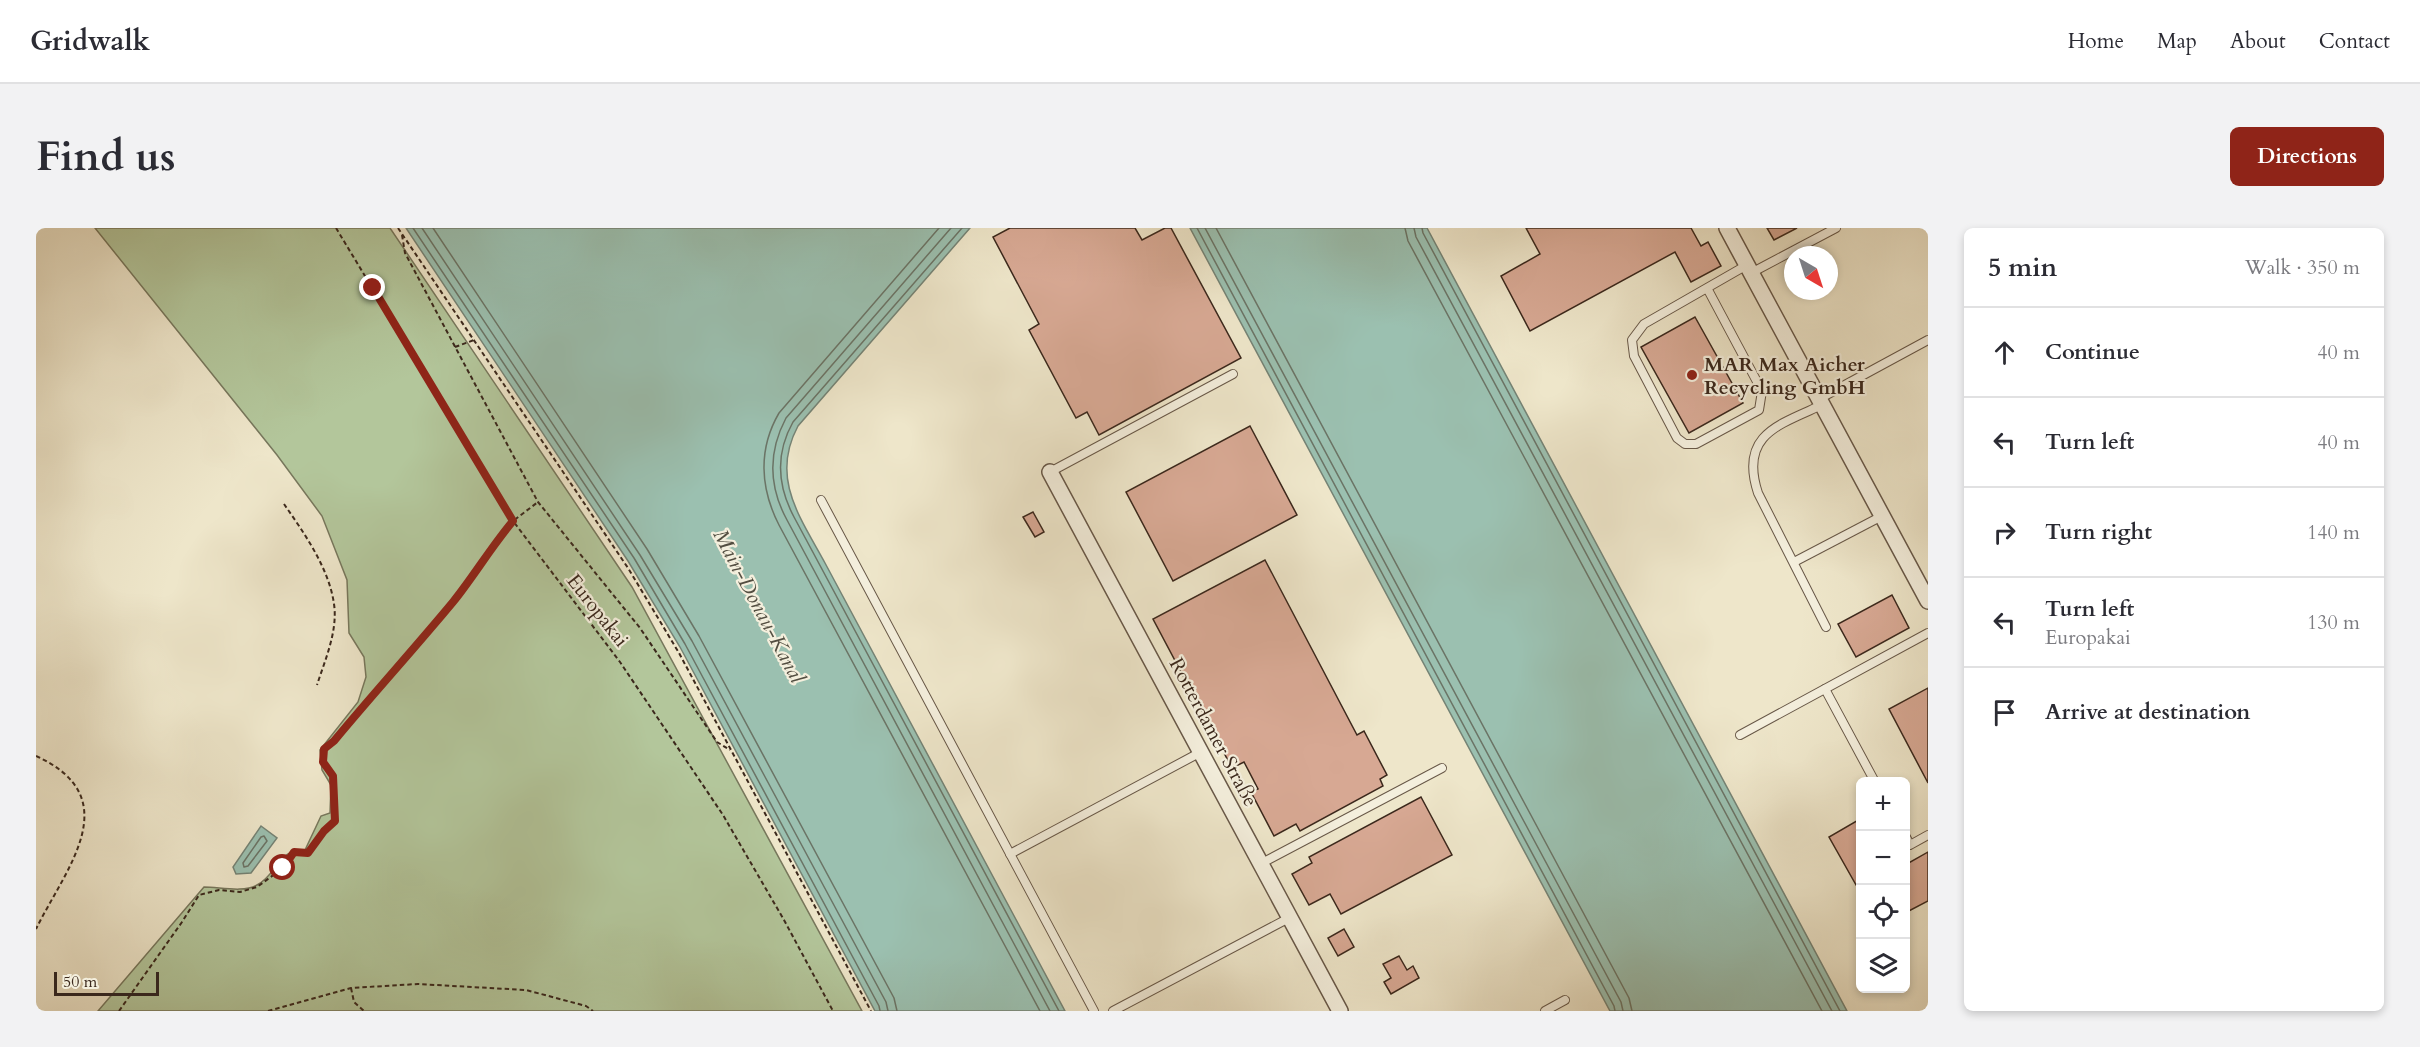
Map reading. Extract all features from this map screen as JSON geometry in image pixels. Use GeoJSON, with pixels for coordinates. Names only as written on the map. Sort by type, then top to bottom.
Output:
{"type":"FeatureCollection","features":[{"type":"Feature","properties":{"kind":"street"},"geometry":{"type":"LineString","coordinates":[[1727,228],[1928,601]]}},
{"type":"Feature","properties":{"kind":"street","name":"Rotterdamer Straße"},"geometry":{"type":"LineString","coordinates":[[1050,472],[1340,1011]]}},
{"type":"Feature","properties":{"kind":"lane"},"geometry":{"type":"LineString","coordinates":[[1707,288],[1762,391],[1762,400],[1759,410],[1695,444],[1685,444],[1677,438],[1634,356],[1632,340],[1644,324],[1707,288],[1836,228]]}},
{"type":"Feature","properties":{"kind":"lane"},"geometry":{"type":"LineString","coordinates":[[1826,627],[1758,493],[1752,474],[1753,455],[1760,441],[1773,430],[1928,340]]}},
{"type":"Feature","properties":{"kind":"lane"},"geometry":{"type":"LineString","coordinates":[[1050,472],[1233,374]]}},
{"type":"Feature","properties":{"kind":"lane"},"geometry":{"type":"LineString","coordinates":[[821,500],[1094,1011]]}},
{"type":"Feature","properties":{"kind":"lane"},"geometry":{"type":"LineString","coordinates":[[1794,562],[1881,516]]}},
{"type":"Feature","properties":{"kind":"lane"},"geometry":{"type":"LineString","coordinates":[[1740,735],[1928,633]]}},
{"type":"Feature","properties":{"kind":"lane"},"geometry":{"type":"LineString","coordinates":[[1825,689],[1872,777]]}},
{"type":"Feature","properties":{"kind":"lane"},"geometry":{"type":"LineString","coordinates":[[1010,854],[1201,752]]}},
{"type":"Feature","properties":{"kind":"lane"},"geometry":{"type":"LineString","coordinates":[[1260,864],[1442,768]]}},
{"type":"Feature","properties":{"kind":"lane"},"geometry":{"type":"LineString","coordinates":[[1910,844],[1928,835]]}},
{"type":"Feature","properties":{"kind":"lane"},"geometry":{"type":"LineString","coordinates":[[1113,1011],[1289,918]]}},
{"type":"Feature","properties":{"kind":"lane"},"geometry":{"type":"LineString","coordinates":[[1545,1011],[1565,1000]]}},
{"type":"Feature","properties":{"kind":"path","name":"Europakai"},"geometry":{"type":"LineString","coordinates":[[336,228],[513,521],[620,662],[723,815],[784,920],[833,1011]]}},
{"type":"Feature","properties":{"kind":"path"},"geometry":{"type":"LineString","coordinates":[[398,228],[627,568],[679,653],[871,1011]]}},
{"type":"Feature","properties":{"kind":"path"},"geometry":{"type":"LineString","coordinates":[[401,232],[405,253],[538,502],[640,628],[717,742],[732,750]]}},
{"type":"Feature","properties":{"kind":"path"},"geometry":{"type":"LineString","coordinates":[[455,347],[474,340]]}},
{"type":"Feature","properties":{"kind":"path"},"geometry":{"type":"LineString","coordinates":[[119,1011],[199,895],[219,890],[240,892],[257,887],[283,868],[294,852],[308,853],[324,831],[335,821],[333,776],[323,762],[324,749],[334,741],[417,646],[480,569],[495,543],[513,521],[538,502]]}},
{"type":"Feature","properties":{"kind":"path"},"geometry":{"type":"LineString","coordinates":[[284,504],[301,529],[324,572],[334,604],[331,644],[317,685]]}},
{"type":"Feature","properties":{"kind":"path"},"geometry":{"type":"LineString","coordinates":[[36,756],[53,764],[72,779],[83,802],[84,827],[78,853],[36,929]]}},
{"type":"Feature","properties":{"kind":"path"},"geometry":{"type":"LineString","coordinates":[[268,1011],[351,988],[418,984],[526,990],[586,1006],[592,1011]]}},
{"type":"Feature","properties":{"kind":"path"},"geometry":{"type":"LineString","coordinates":[[351,988],[354,1002],[364,1011]]}},
{"type":"Feature","properties":{"kind":"shaded area"},"geometry":{"type":"Polygon","coordinates":[[[95,228],[390,228],[632,587],[862,1011],[98,1011],[204,887],[238,889],[257,885],[288,854],[305,850],[321,816],[330,813],[331,785],[322,770],[320,750],[358,702],[366,677],[364,657],[349,633],[347,580],[322,516],[277,455],[95,228]]]}},
{"type":"Feature","properties":{"kind":"water","name":"Main-Donau-Kanal"},"geometry":{"type":"Polygon","coordinates":[[[406,228],[970,228],[798,426],[790,445],[787,463],[788,480],[792,497],[806,530],[1065,1011],[875,1011],[680,647],[628,561],[406,228]]]}},
{"type":"Feature","properties":{"kind":"water"},"geometry":{"type":"Polygon","coordinates":[[[1190,228],[1427,228],[1847,1011],[1610,1011],[1190,228]]]}},
{"type":"Feature","properties":{"kind":"water"},"geometry":{"type":"Polygon","coordinates":[[[261,826],[277,838],[251,873],[236,874],[233,867],[261,826]]]}},
{"type":"Feature","properties":{"kind":"building"},"geometry":{"type":"Polygon","coordinates":[[[1010,228],[1135,228],[1142,240],[1165,228],[1171,228],[1241,358],[1099,435],[1087,412],[1076,418],[1029,330],[1039,324],[993,237],[1010,228]]]}},
{"type":"Feature","properties":{"kind":"building"},"geometry":{"type":"Polygon","coordinates":[[[1526,228],[1691,228],[1701,246],[1708,242],[1721,266],[1691,282],[1675,252],[1530,331],[1501,276],[1540,254],[1526,228]]]}},
{"type":"Feature","properties":{"kind":"building"},"geometry":{"type":"Polygon","coordinates":[[[1767,228],[1797,228],[1774,240],[1767,228]]]}},
{"type":"Feature","properties":{"kind":"building","name":"MAR Max Aicher Recycling GmbH"},"geometry":{"type":"Polygon","coordinates":[[[1695,317],[1743,403],[1689,433],[1641,347],[1695,317]]]}},
{"type":"Feature","properties":{"kind":"building"},"geometry":{"type":"Polygon","coordinates":[[[1250,426],[1297,515],[1173,581],[1126,492],[1250,426]]]}},
{"type":"Feature","properties":{"kind":"building"},"geometry":{"type":"Polygon","coordinates":[[[1033,512],[1044,532],[1035,537],[1023,517],[1033,512]]]}},
{"type":"Feature","properties":{"kind":"building"},"geometry":{"type":"Polygon","coordinates":[[[1265,560],[1357,735],[1364,731],[1387,775],[1380,779],[1383,786],[1300,831],[1296,824],[1274,836],[1251,792],[1258,789],[1244,762],[1232,768],[1153,619],[1265,560]]]}},
{"type":"Feature","properties":{"kind":"building"},"geometry":{"type":"Polygon","coordinates":[[[1892,595],[1909,628],[1856,657],[1838,624],[1892,595]]]}},
{"type":"Feature","properties":{"kind":"building"},"geometry":{"type":"Polygon","coordinates":[[[1928,688],[1928,783],[1889,709],[1928,688]]]}},
{"type":"Feature","properties":{"kind":"building"},"geometry":{"type":"Polygon","coordinates":[[[1421,797],[1452,855],[1341,914],[1330,894],[1309,905],[1292,874],[1312,863],[1309,857],[1421,797]]]}},
{"type":"Feature","properties":{"kind":"building"},"geometry":{"type":"Polygon","coordinates":[[[1856,821],[1856,885],[1829,837],[1856,821]]]}},
{"type":"Feature","properties":{"kind":"building"},"geometry":{"type":"Polygon","coordinates":[[[1928,852],[1928,901],[1910,910],[1910,885],[1910,862],[1928,852]]]}},
{"type":"Feature","properties":{"kind":"building"},"geometry":{"type":"Polygon","coordinates":[[[1344,929],[1354,947],[1338,956],[1328,938],[1344,929]]]}},
{"type":"Feature","properties":{"kind":"building"},"geometry":{"type":"Polygon","coordinates":[[[1399,956],[1407,970],[1413,966],[1419,978],[1391,994],[1384,982],[1391,978],[1383,964],[1399,956]]]}},
{"type":"Feature","properties":{"kind":"place","name":"MAR Max Aicher Recycling GmbH"},"geometry":{"type":"Point","coordinates":[1692,375]}},
{"type":"Feature","properties":{"kind":"route"},"geometry":{"type":"LineString","coordinates":[[283,868],[294,852],[308,853],[324,831],[335,821],[333,776],[323,762],[324,749],[334,741],[417,646],[480,569],[495,543],[513,521],[373,288]]}}]}
